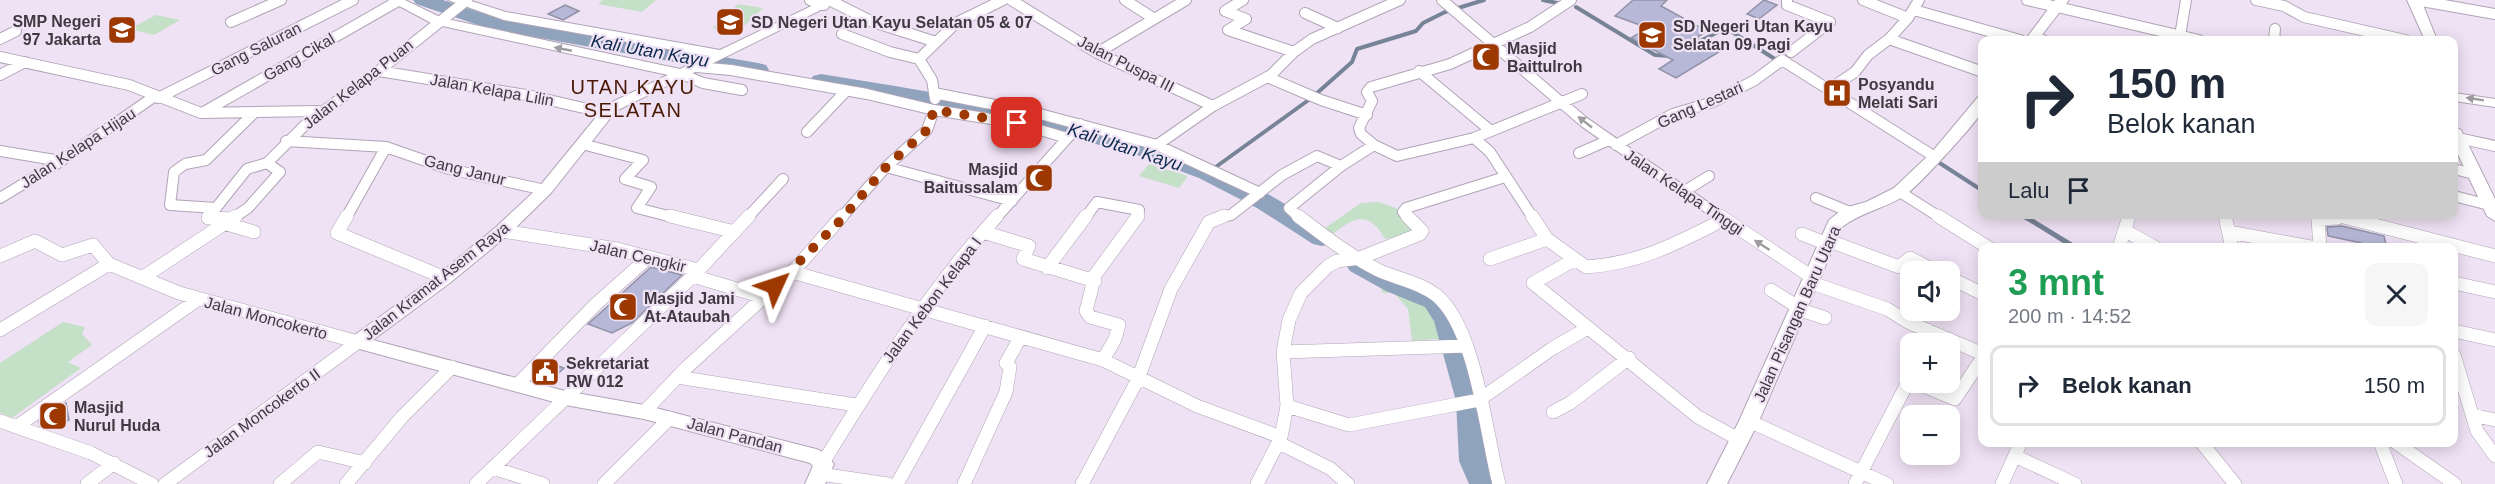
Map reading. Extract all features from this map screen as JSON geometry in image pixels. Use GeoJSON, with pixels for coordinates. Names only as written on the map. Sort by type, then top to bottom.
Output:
{"type":"FeatureCollection","features":[{"type":"Feature","properties":{"kind":"street"},"geometry":{"type":"LineString","coordinates":[[231,22],[281,0]]}},
{"type":"Feature","properties":{"kind":"street","name":"Gang Saluran"},"geometry":{"type":"LineString","coordinates":[[160,99],[353,0]]}},
{"type":"Feature","properties":{"kind":"street"},"geometry":{"type":"LineString","coordinates":[[919,59],[933,41],[954,22],[1003,0]]}},
{"type":"Feature","properties":{"kind":"street","name":"Jalan Puspa III"},"geometry":{"type":"LineString","coordinates":[[1011,0],[1097,53],[1213,106]]}},
{"type":"Feature","properties":{"kind":"street"},"geometry":{"type":"LineString","coordinates":[[1125,0],[1153,18]]}},
{"type":"Feature","properties":{"kind":"street"},"geometry":{"type":"LineString","coordinates":[[1097,53],[1186,0]]}},
{"type":"Feature","properties":{"kind":"street"},"geometry":{"type":"LineString","coordinates":[[1244,0],[1236,2],[1225,11],[1246,19],[1229,28],[1231,31],[1294,52]]}},
{"type":"Feature","properties":{"kind":"street"},"geometry":{"type":"LineString","coordinates":[[1157,145],[1213,106],[1267,77],[1312,39],[1400,0]]}},
{"type":"Feature","properties":{"kind":"street","name":"Jalan Kelapa Tinggi"},"geometry":{"type":"LineString","coordinates":[[1442,0],[1560,102],[1612,142],[1810,279],[1887,309],[1978,354]]}},
{"type":"Feature","properties":{"kind":"street"},"geometry":{"type":"LineString","coordinates":[[1571,0],[1530,27],[1450,64],[1419,71],[1368,90],[1372,101],[1359,128],[1361,134],[1374,145],[1397,156],[1474,138],[1582,93]]}},
{"type":"Feature","properties":{"kind":"street"},"geometry":{"type":"LineString","coordinates":[[1787,0],[1787,5],[1830,22],[1791,52]]}},
{"type":"Feature","properties":{"kind":"street"},"geometry":{"type":"LineString","coordinates":[[1863,0],[1879,9],[2013,36]]}},
{"type":"Feature","properties":{"kind":"street"},"geometry":{"type":"LineString","coordinates":[[1919,0],[1911,14],[1888,39],[1868,55],[1855,72],[1828,90],[1932,159]]}},
{"type":"Feature","properties":{"kind":"street"},"geometry":{"type":"LineString","coordinates":[[2027,0],[2060,4],[2177,36]]}},
{"type":"Feature","properties":{"kind":"street"},"geometry":{"type":"LineString","coordinates":[[2181,36],[2187,0]]}},
{"type":"Feature","properties":{"kind":"street"},"geometry":{"type":"LineString","coordinates":[[2256,0],[2284,6],[2304,17],[2387,36]]}},
{"type":"Feature","properties":{"kind":"street"},"geometry":{"type":"LineString","coordinates":[[2415,0],[2495,14]]}},
{"type":"Feature","properties":{"kind":"street"},"geometry":{"type":"LineString","coordinates":[[2415,0],[2430,36]]}},
{"type":"Feature","properties":{"kind":"street"},"geometry":{"type":"LineString","coordinates":[[397,1],[439,20],[693,69],[731,70],[934,110],[1157,145],[1256,196]]}},
{"type":"Feature","properties":{"kind":"street","name":"Gang Cikal"},"geometry":{"type":"LineString","coordinates":[[201,113],[397,1]]}},
{"type":"Feature","properties":{"kind":"street"},"geometry":{"type":"LineString","coordinates":[[825,1],[873,22],[933,41]]}},
{"type":"Feature","properties":{"kind":"street","name":"Jalan Kramat Asem Raya"},"geometry":{"type":"LineString","coordinates":[[358,342],[445,278],[502,231],[544,190],[605,112],[825,1]]}},
{"type":"Feature","properties":{"kind":"street"},"geometry":{"type":"LineString","coordinates":[[461,3],[504,16],[717,56]]}},
{"type":"Feature","properties":{"kind":"street","name":"Jalan Kelapa Puan"},"geometry":{"type":"LineString","coordinates":[[267,163],[286,141],[318,111],[379,71],[461,3]]}},
{"type":"Feature","properties":{"kind":"street"},"geometry":{"type":"LineString","coordinates":[[2035,36],[2060,4]]}},
{"type":"Feature","properties":{"kind":"street"},"geometry":{"type":"LineString","coordinates":[[2120,21],[2123,9]]}},
{"type":"Feature","properties":{"kind":"street"},"geometry":{"type":"LineString","coordinates":[[1305,13],[1338,28]]}},
{"type":"Feature","properties":{"kind":"street"},"geometry":{"type":"LineString","coordinates":[[2274,36],[2275,28]]}},
{"type":"Feature","properties":{"kind":"street"},"geometry":{"type":"LineString","coordinates":[[644,412],[677,377],[792,272],[886,167],[927,130],[934,110],[935,94],[932,80],[919,59],[890,52],[842,33]]}},
{"type":"Feature","properties":{"kind":"street"},"geometry":{"type":"LineString","coordinates":[[0,39],[15,35],[0,45]]}},
{"type":"Feature","properties":{"kind":"street"},"geometry":{"type":"LineString","coordinates":[[1888,39],[1978,70]]}},
{"type":"Feature","properties":{"kind":"street"},"geometry":{"type":"LineString","coordinates":[[0,57],[129,85],[160,99],[201,113],[318,111]]}},
{"type":"Feature","properties":{"kind":"street"},"geometry":{"type":"LineString","coordinates":[[0,75],[25,62]]}},
{"type":"Feature","properties":{"kind":"street","name":"Gang Lestari"},"geometry":{"type":"LineString","coordinates":[[1579,153],[1612,142],[1673,114],[1713,102],[1780,62],[1828,90]]}},
{"type":"Feature","properties":{"kind":"street"},"geometry":{"type":"LineString","coordinates":[[693,69],[699,83],[723,85],[742,90]]}},
{"type":"Feature","properties":{"kind":"street","name":"Jalan Kelapa Lilin"},"geometry":{"type":"LineString","coordinates":[[379,71],[522,94],[605,112]]}},
{"type":"Feature","properties":{"kind":"street"},"geometry":{"type":"LineString","coordinates":[[1419,71],[1491,131]]}},
{"type":"Feature","properties":{"kind":"street"},"geometry":{"type":"LineString","coordinates":[[1267,77],[1321,100],[1367,115]]}},
{"type":"Feature","properties":{"kind":"street"},"geometry":{"type":"LineString","coordinates":[[807,132],[846,91]]}},
{"type":"Feature","properties":{"kind":"street"},"geometry":{"type":"LineString","coordinates":[[935,94],[1073,131]]}},
{"type":"Feature","properties":{"kind":"street"},"geometry":{"type":"LineString","coordinates":[[2458,98],[2495,103]]}},
{"type":"Feature","properties":{"kind":"street","name":"Jalan Kelapa Hijau"},"geometry":{"type":"LineString","coordinates":[[0,198],[160,99]]}},
{"type":"Feature","properties":{"kind":"street","name":"Jalan Pisangan Baru Utara"},"geometry":{"type":"LineString","coordinates":[[1717,484],[1749,422],[1835,224],[1850,212],[1872,206],[1900,192],[1932,159],[1978,105]]}},
{"type":"Feature","properties":{"kind":"street"},"geometry":{"type":"LineString","coordinates":[[216,208],[170,206],[174,172],[188,164],[206,160],[254,113]]}},
{"type":"Feature","properties":{"kind":"street","name":"Jalan Kebon Kelapa I"},"geometry":{"type":"LineString","coordinates":[[820,473],[856,405],[961,256],[1073,131]]}},
{"type":"Feature","properties":{"kind":"street"},"geometry":{"type":"LineString","coordinates":[[1474,138],[1490,152],[1504,177],[1547,238],[1586,267],[1612,265],[1660,252],[1724,220]]}},
{"type":"Feature","properties":{"kind":"street"},"geometry":{"type":"LineString","coordinates":[[2458,138],[2495,146]]}},
{"type":"Feature","properties":{"kind":"street","name":"Gang Janur"},"geometry":{"type":"LineString","coordinates":[[286,141],[386,147],[449,169],[544,190]]}},
{"type":"Feature","properties":{"kind":"street"},"geometry":{"type":"LineString","coordinates":[[2458,142],[2492,210]]}},
{"type":"Feature","properties":{"kind":"street"},"geometry":{"type":"LineString","coordinates":[[582,144],[643,160],[625,179],[651,187],[637,208],[735,232]]}},
{"type":"Feature","properties":{"kind":"street"},"geometry":{"type":"LineString","coordinates":[[1374,145],[1341,166],[1289,208],[1374,268],[1436,296],[1443,302],[1498,484]]}},
{"type":"Feature","properties":{"kind":"street"},"geometry":{"type":"LineString","coordinates":[[386,147],[337,233],[445,278]]}},
{"type":"Feature","properties":{"kind":"street"},"geometry":{"type":"LineString","coordinates":[[0,151],[58,163]]}},
{"type":"Feature","properties":{"kind":"street"},"geometry":{"type":"LineString","coordinates":[[1082,484],[1138,379],[1171,289],[1209,222],[1214,218],[1231,215],[1282,175],[1317,156],[1341,166]]}},
{"type":"Feature","properties":{"kind":"street"},"geometry":{"type":"LineString","coordinates":[[142,278],[230,221],[258,199],[280,172],[267,163],[245,171],[231,192],[208,218],[230,221],[254,232]]}},
{"type":"Feature","properties":{"kind":"street"},"geometry":{"type":"LineString","coordinates":[[886,167],[1012,201]]}},
{"type":"Feature","properties":{"kind":"street"},"geometry":{"type":"LineString","coordinates":[[2458,170],[2474,174]]}},
{"type":"Feature","properties":{"kind":"street"},"geometry":{"type":"LineString","coordinates":[[1683,192],[1708,176]]}},
{"type":"Feature","properties":{"kind":"street"},"geometry":{"type":"LineString","coordinates":[[1257,484],[1280,440],[1287,406],[1283,352],[1290,320],[1301,293],[1328,266],[1337,261],[1359,258],[1422,232],[1403,212],[1406,208],[1504,177]]}},
{"type":"Feature","properties":{"kind":"street"},"geometry":{"type":"LineString","coordinates":[[763,297],[696,273],[783,179]]}},
{"type":"Feature","properties":{"kind":"street"},"geometry":{"type":"LineString","coordinates":[[1900,192],[1981,243]]}},
{"type":"Feature","properties":{"kind":"street"},"geometry":{"type":"LineString","coordinates":[[2458,197],[2492,210]]}},
{"type":"Feature","properties":{"kind":"street"},"geometry":{"type":"LineString","coordinates":[[1816,198],[1850,212]]}},
{"type":"Feature","properties":{"kind":"street"},"geometry":{"type":"LineString","coordinates":[[1047,268],[1097,202],[1139,210],[1138,216],[1105,259],[1095,281],[1086,314],[1117,324],[1120,328],[1103,360]]}},
{"type":"Feature","properties":{"kind":"street"},"geometry":{"type":"LineString","coordinates":[[2121,243],[2128,219]]}},
{"type":"Feature","properties":{"kind":"street"},"geometry":{"type":"LineString","coordinates":[[2225,219],[2231,243]]}},
{"type":"Feature","properties":{"kind":"street"},"geometry":{"type":"LineString","coordinates":[[2318,219],[2318,243]]}},
{"type":"Feature","properties":{"kind":"street"},"geometry":{"type":"LineString","coordinates":[[2347,219],[2443,243]]}},
{"type":"Feature","properties":{"kind":"street","name":"Jalan Cengkir"},"geometry":{"type":"LineString","coordinates":[[476,484],[496,469],[565,398],[696,273],[617,249],[502,231]]}},
{"type":"Feature","properties":{"kind":"street"},"geometry":{"type":"LineString","coordinates":[[2126,231],[2147,243]]}},
{"type":"Feature","properties":{"kind":"street"},"geometry":{"type":"LineString","coordinates":[[983,232],[1029,246],[1022,258],[1047,268],[1095,281]]}},
{"type":"Feature","properties":{"kind":"street"},"geometry":{"type":"LineString","coordinates":[[2229,232],[2290,243]]}},
{"type":"Feature","properties":{"kind":"street"},"geometry":{"type":"LineString","coordinates":[[1802,234],[1900,266]]}},
{"type":"Feature","properties":{"kind":"street"},"geometry":{"type":"LineString","coordinates":[[1490,259],[1547,238]]}},
{"type":"Feature","properties":{"kind":"street","name":"Jalan Moncokerto"},"geometry":{"type":"LineString","coordinates":[[0,256],[35,241],[62,255],[93,245],[109,264],[196,300],[565,398]]}},
{"type":"Feature","properties":{"kind":"street"},"geometry":{"type":"LineString","coordinates":[[2458,247],[2495,256]]}},
{"type":"Feature","properties":{"kind":"street"},"geometry":{"type":"LineString","coordinates":[[518,384],[596,304],[649,257]]}},
{"type":"Feature","properties":{"kind":"street"},"geometry":{"type":"LineString","coordinates":[[1574,260],[1533,283],[1629,358],[1698,417],[1740,440]]}},
{"type":"Feature","properties":{"kind":"street"},"geometry":{"type":"LineString","coordinates":[[0,330],[109,264]]}},
{"type":"Feature","properties":{"kind":"street"},"geometry":{"type":"LineString","coordinates":[[792,272],[1103,360],[1197,406],[1280,440],[1331,469],[1348,484]]}},
{"type":"Feature","properties":{"kind":"street"},"geometry":{"type":"LineString","coordinates":[[1960,283],[1978,292]]}},
{"type":"Feature","properties":{"kind":"street"},"geometry":{"type":"LineString","coordinates":[[2458,284],[2495,292]]}},
{"type":"Feature","properties":{"kind":"street"},"geometry":{"type":"LineString","coordinates":[[1771,290],[1798,308],[1825,318]]}},
{"type":"Feature","properties":{"kind":"street"},"geometry":{"type":"LineString","coordinates":[[16,427],[196,300]]}},
{"type":"Feature","properties":{"kind":"street"},"geometry":{"type":"LineString","coordinates":[[897,484],[985,326]]}},
{"type":"Feature","properties":{"kind":"street"},"geometry":{"type":"LineString","coordinates":[[1287,406],[1349,425],[1472,402],[1553,348],[1588,328]]}},
{"type":"Feature","properties":{"kind":"street"},"geometry":{"type":"LineString","coordinates":[[2458,333],[2495,340]]}},
{"type":"Feature","properties":{"kind":"street"},"geometry":{"type":"LineString","coordinates":[[964,484],[1006,392],[1010,367],[1006,363],[1020,338]]}},
{"type":"Feature","properties":{"kind":"street","name":"Jalan Moncokerto II"},"geometry":{"type":"LineString","coordinates":[[165,484],[358,342]]}},
{"type":"Feature","properties":{"kind":"street"},"geometry":{"type":"LineString","coordinates":[[1283,352],[1458,347]]}},
{"type":"Feature","properties":{"kind":"street"},"geometry":{"type":"LineString","coordinates":[[1553,412],[1570,403],[1629,358]]}},
{"type":"Feature","properties":{"kind":"street"},"geometry":{"type":"LineString","coordinates":[[1960,391],[1978,364]]}},
{"type":"Feature","properties":{"kind":"street"},"geometry":{"type":"LineString","coordinates":[[346,484],[402,417],[452,367]]}},
{"type":"Feature","properties":{"kind":"street"},"geometry":{"type":"LineString","coordinates":[[2458,368],[2477,431],[2495,456]]}},
{"type":"Feature","properties":{"kind":"street"},"geometry":{"type":"LineString","coordinates":[[677,377],[786,392],[856,405]]}},
{"type":"Feature","properties":{"kind":"street"},"geometry":{"type":"LineString","coordinates":[[1858,477],[1902,393]]}},
{"type":"Feature","properties":{"kind":"street"},"geometry":{"type":"LineString","coordinates":[[1940,393],[1955,399],[1959,393]]}},
{"type":"Feature","properties":{"kind":"street","name":"Jalan Pandan"},"geometry":{"type":"LineString","coordinates":[[565,398],[670,418],[820,473]]}},
{"type":"Feature","properties":{"kind":"street"},"geometry":{"type":"LineString","coordinates":[[2472,415],[2495,420]]}},
{"type":"Feature","properties":{"kind":"street"},"geometry":{"type":"LineString","coordinates":[[604,484],[670,418]]}},
{"type":"Feature","properties":{"kind":"street"},"geometry":{"type":"LineString","coordinates":[[0,421],[114,463],[152,484]]}},
{"type":"Feature","properties":{"kind":"street"},"geometry":{"type":"LineString","coordinates":[[1749,422],[1858,477],[1887,484]]}},
{"type":"Feature","properties":{"kind":"street"},"geometry":{"type":"LineString","coordinates":[[2205,447],[2235,484]]}},
{"type":"Feature","properties":{"kind":"street"},"geometry":{"type":"LineString","coordinates":[[2380,447],[2396,484]]}},
{"type":"Feature","properties":{"kind":"street"},"geometry":{"type":"LineString","coordinates":[[2402,447],[2455,484]]}},
{"type":"Feature","properties":{"kind":"street"},"geometry":{"type":"LineString","coordinates":[[2002,484],[2018,449],[2075,484]]}},
{"type":"Feature","properties":{"kind":"street"},"geometry":{"type":"LineString","coordinates":[[280,484],[318,452],[365,463]]}},
{"type":"Feature","properties":{"kind":"street"},"geometry":{"type":"LineString","coordinates":[[87,484],[114,463]]}},
{"type":"Feature","properties":{"kind":"street"},"geometry":{"type":"LineString","coordinates":[[496,469],[543,484]]}},
{"type":"Feature","properties":{"kind":"street"},"geometry":{"type":"LineString","coordinates":[[820,473],[888,484]]}},
{"type":"Feature","properties":{"kind":"green space"},"geometry":{"type":"Polygon","coordinates":[[[603,0],[656,0],[642,12],[598,4],[603,0]]]}},
{"type":"Feature","properties":{"kind":"green space"},"geometry":{"type":"Polygon","coordinates":[[[738,4],[763,8],[738,32],[712,28],[738,4]]]}},
{"type":"Feature","properties":{"kind":"green space"},"geometry":{"type":"Polygon","coordinates":[[[156,15],[180,20],[154,35],[129,29],[156,15]]]}},
{"type":"Feature","properties":{"kind":"green space"},"geometry":{"type":"Polygon","coordinates":[[[1149,164],[1188,176],[1179,188],[1139,176],[1149,164]]]}},
{"type":"Feature","properties":{"kind":"green space"},"geometry":{"type":"Polygon","coordinates":[[[1379,202],[1396,208],[1420,232],[1385,239],[1373,224],[1361,219],[1348,223],[1333,234],[1325,228],[1361,203],[1379,202]]]}},
{"type":"Feature","properties":{"kind":"green space"},"geometry":{"type":"Polygon","coordinates":[[[1381,279],[1437,313],[1451,346],[1443,346],[1436,339],[1412,341],[1408,309],[1394,293],[1383,293],[1379,285],[1381,279]]]}},
{"type":"Feature","properties":{"kind":"green space"},"geometry":{"type":"Polygon","coordinates":[[[63,322],[85,327],[82,334],[92,345],[68,362],[81,368],[12,418],[0,413],[0,363],[63,322]]]}},
{"type":"Feature","properties":{"kind":"building"},"geometry":{"type":"Polygon","coordinates":[[[1633,0],[1667,0],[1661,6],[1707,31],[1696,38],[1722,50],[1676,78],[1659,69],[1673,60],[1631,38],[1648,28],[1615,16],[1633,0]]]}},
{"type":"Feature","properties":{"kind":"building"},"geometry":{"type":"Polygon","coordinates":[[[1764,0],[1777,5],[1759,19],[1747,14],[1764,0]]]}},
{"type":"Feature","properties":{"kind":"building"},"geometry":{"type":"Polygon","coordinates":[[[565,5],[579,11],[563,20],[548,14],[565,5]]]}},
{"type":"Feature","properties":{"kind":"building"},"geometry":{"type":"Polygon","coordinates":[[[2342,226],[2384,236],[2386,243],[2361,243],[2328,236],[2327,227],[2342,226]]]}},
{"type":"Feature","properties":{"kind":"building"},"geometry":{"type":"Polygon","coordinates":[[[651,267],[682,275],[632,323],[612,333],[588,324],[651,267]]]}},
{"type":"Feature","properties":{"kind":"building","name":"Sekretariat RW 012"},"geometry":{"type":"Polygon","coordinates":[[[550,363],[564,368],[547,384],[534,380],[550,363]]]}},
{"type":"Feature","properties":{"kind":"building","name":"Masjid Nurul Huda"},"geometry":{"type":"Polygon","coordinates":[[[66,403],[69,420],[48,429],[40,426],[39,421],[66,403]]]}},
{"type":"Feature","properties":{"kind":"waterway","name":"Kali Utan Kayu"},"geometry":{"type":"LineString","coordinates":[[423,0],[490,23],[758,70]]}},
{"type":"Feature","properties":{"kind":"waterway"},"geometry":{"type":"LineString","coordinates":[[1316,94],[1352,62],[1357,49],[1416,31],[1423,23],[1445,12],[1484,0]]}},
{"type":"Feature","properties":{"kind":"waterway"},"geometry":{"type":"LineString","coordinates":[[1543,0],[1562,4]]}},
{"type":"Feature","properties":{"kind":"waterway"},"geometry":{"type":"LineString","coordinates":[[1576,7],[1655,55],[1671,56]]}},
{"type":"Feature","properties":{"kind":"waterway"},"geometry":{"type":"LineString","coordinates":[[1698,42],[1726,28],[1778,61]]}},
{"type":"Feature","properties":{"kind":"waterway","name":"Kali Utan Kayu"},"geometry":{"type":"LineString","coordinates":[[821,81],[1017,116],[1082,131],[1145,150],[1207,173],[1266,202],[1322,238]]}},
{"type":"Feature","properties":{"kind":"waterway"},"geometry":{"type":"LineString","coordinates":[[1206,174],[1310,99]]}},
{"type":"Feature","properties":{"kind":"waterway"},"geometry":{"type":"LineString","coordinates":[[1935,160],[1978,188]]}},
{"type":"Feature","properties":{"kind":"waterway"},"geometry":{"type":"LineString","coordinates":[[2029,219],[2068,243]]}},
{"type":"Feature","properties":{"kind":"waterway","name":"Kali Utan Kayu"},"geometry":{"type":"LineString","coordinates":[[1359,265],[1395,285],[1434,300],[1447,320],[1470,401],[1474,461],[1484,484]]}},
{"type":"Feature","properties":{"kind":"place","name":"SD Negeri Utan Kayu Selatan 05 & 07"},"geometry":{"type":"Point","coordinates":[730,22]}},
{"type":"Feature","properties":{"kind":"place","name":"SMP Negeri 97 Jakarta"},"geometry":{"type":"Point","coordinates":[122,30]}},
{"type":"Feature","properties":{"kind":"place","name":"SD Negeri Utan Kayu Selatan 09 Pagi"},"geometry":{"type":"Point","coordinates":[1652,35]}},
{"type":"Feature","properties":{"kind":"place","name":"Masjid Baittulroh"},"geometry":{"type":"Point","coordinates":[1486,57]}},
{"type":"Feature","properties":{"kind":"place","name":"Posyandu Melati Sari"},"geometry":{"type":"Point","coordinates":[1837,93]}},
{"type":"Feature","properties":{"kind":"place","name":"Masjid Baitussalam"},"geometry":{"type":"Point","coordinates":[1039,178]}},
{"type":"Feature","properties":{"kind":"place","name":"Masjid Jami At-Ataubah"},"geometry":{"type":"Point","coordinates":[623,307]}},
{"type":"Feature","properties":{"kind":"place","name":"Sekretariat RW 012"},"geometry":{"type":"Point","coordinates":[545,372]}},
{"type":"Feature","properties":{"kind":"place","name":"Masjid Nurul Huda"},"geometry":{"type":"Point","coordinates":[53,416]}},
{"type":"Feature","properties":{"kind":"district","name":"UTAN KAYU SELATAN"},"geometry":{"type":"Point","coordinates":[633,98]}},
{"type":"Feature","properties":{"kind":"route"},"geometry":{"type":"LineString","coordinates":[[775,286],[792,272],[839,222],[886,167],[927,130],[934,110],[1017,123]]}}]}
